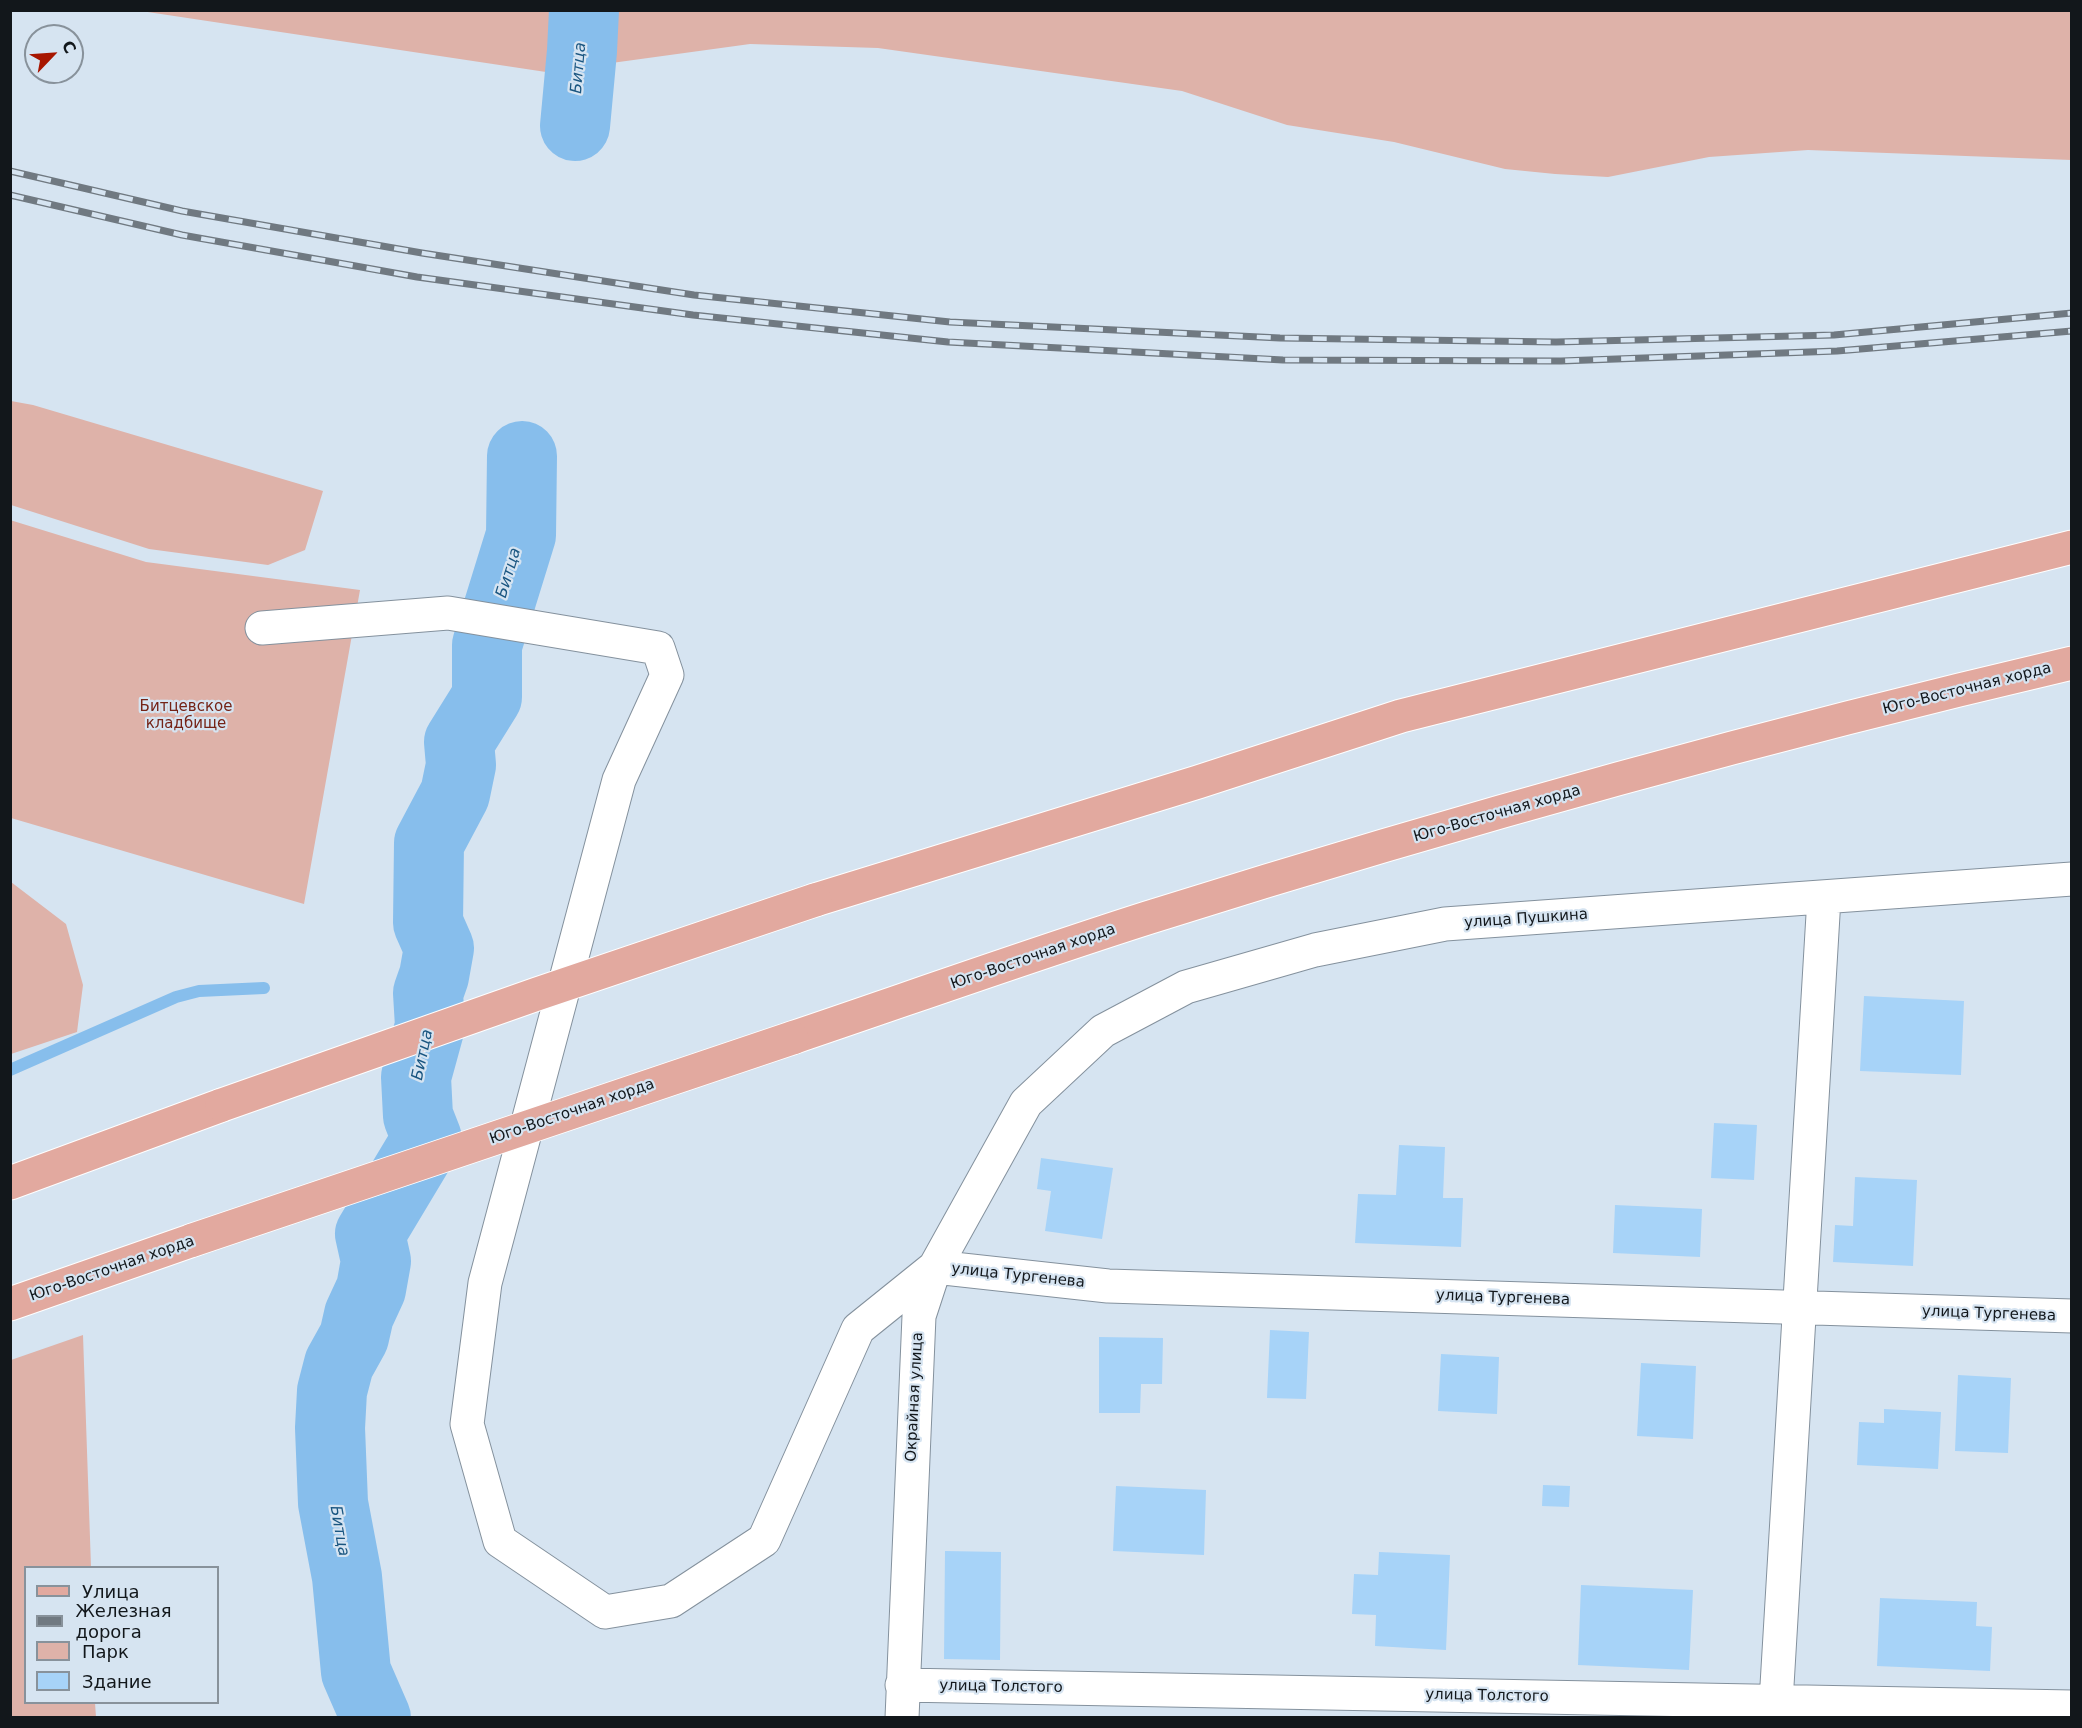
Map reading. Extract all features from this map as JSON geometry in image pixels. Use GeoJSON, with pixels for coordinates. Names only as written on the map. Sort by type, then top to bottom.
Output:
{"type":"FeatureCollection","features":[{"type":"Feature","properties":{"kind":"main road"},"geometry":{"type":"LineString","coordinates":[[10,1184],[222,1105],[537,994],[815,900],[1401,716],[2072,547]]}},
{"type":"Feature","properties":{"kind":"main road","name":"Юго-Восточная хорда"},"geometry":{"type":"LineString","coordinates":[[10,1304],[193,1240],[1146,919],[1677,761],[2072,663]]}},
{"type":"Feature","properties":{"kind":"street"},"geometry":{"type":"LineString","coordinates":[[262,628],[448,613],[658,648],[667,675],[619,780],[485,1283],[467,1424],[500,1541],[604,1612],[671,1601],[764,1540],[858,1329],[935,1267]]}},
{"type":"Feature","properties":{"kind":"street","name":"улица Пушкина"},"geometry":{"type":"LineString","coordinates":[[1026,1103],[1103,1032],[1186,987],[1315,950],[1445,924],[2072,879]]}},
{"type":"Feature","properties":{"kind":"street"},"geometry":{"type":"LineString","coordinates":[[1776,1702],[1824,898]]}},
{"type":"Feature","properties":{"kind":"street","name":"Окрайная улица"},"geometry":{"type":"LineString","coordinates":[[902,1718],[919,1316],[935,1267],[1026,1103]]}},
{"type":"Feature","properties":{"kind":"street","name":"улица Тургенева"},"geometry":{"type":"LineString","coordinates":[[935,1267],[1108,1286],[2072,1316]]}},
{"type":"Feature","properties":{"kind":"street","name":"улица Толстого"},"geometry":{"type":"LineString","coordinates":[[902,1685],[2072,1707]]}},
{"type":"Feature","properties":{"kind":"green space"},"geometry":{"type":"Polygon","coordinates":[[[141,11],[2071,11],[2071,160],[1808,150],[1709,157],[1608,177],[1555,174],[1505,169],[1394,142],[1287,125],[1182,91],[878,48],[750,44],[546,72],[141,11]]]}},
{"type":"Feature","properties":{"kind":"green space"},"geometry":{"type":"Polygon","coordinates":[[[11,401],[33,405],[323,491],[305,550],[268,565],[149,549],[11,505],[11,401]]]}},
{"type":"Feature","properties":{"kind":"green space","name":"Битцевское кладбище"},"geometry":{"type":"Polygon","coordinates":[[[10,520],[146,562],[360,590],[304,904],[11,818],[10,520]]]}},
{"type":"Feature","properties":{"kind":"green space"},"geometry":{"type":"Polygon","coordinates":[[[11,882],[66,924],[83,985],[77,1032],[11,1054],[11,882]]]}},
{"type":"Feature","properties":{"kind":"green space"},"geometry":{"type":"Polygon","coordinates":[[[83,1335],[91,1566],[24,1566],[24,1704],[95,1704],[96,1717],[11,1717],[11,1360],[83,1335]]]}},
{"type":"Feature","properties":{"kind":"building"},"geometry":{"type":"Polygon","coordinates":[[[1864,996],[1964,1001],[1961,1075],[1860,1071],[1864,996]]]}},
{"type":"Feature","properties":{"kind":"building"},"geometry":{"type":"Polygon","coordinates":[[[1714,1123],[1757,1125],[1754,1180],[1711,1178],[1714,1123]]]}},
{"type":"Feature","properties":{"kind":"building"},"geometry":{"type":"Polygon","coordinates":[[[1399,1145],[1445,1147],[1443,1198],[1463,1198],[1461,1247],[1355,1243],[1358,1194],[1396,1195],[1399,1145]]]}},
{"type":"Feature","properties":{"kind":"building"},"geometry":{"type":"Polygon","coordinates":[[[1041,1158],[1113,1168],[1102,1239],[1045,1231],[1051,1191],[1037,1189],[1041,1158]]]}},
{"type":"Feature","properties":{"kind":"building"},"geometry":{"type":"Polygon","coordinates":[[[1855,1177],[1917,1180],[1913,1266],[1833,1262],[1835,1225],[1853,1226],[1855,1177]]]}},
{"type":"Feature","properties":{"kind":"building"},"geometry":{"type":"Polygon","coordinates":[[[1615,1205],[1702,1209],[1700,1257],[1613,1253],[1615,1205]]]}},
{"type":"Feature","properties":{"kind":"building"},"geometry":{"type":"Polygon","coordinates":[[[1270,1330],[1309,1332],[1306,1399],[1267,1398],[1270,1330]]]}},
{"type":"Feature","properties":{"kind":"building"},"geometry":{"type":"Polygon","coordinates":[[[1099,1337],[1163,1338],[1162,1384],[1141,1384],[1140,1413],[1099,1413],[1099,1337]]]}},
{"type":"Feature","properties":{"kind":"building"},"geometry":{"type":"Polygon","coordinates":[[[1441,1354],[1499,1357],[1497,1414],[1438,1411],[1441,1354]]]}},
{"type":"Feature","properties":{"kind":"building"},"geometry":{"type":"Polygon","coordinates":[[[1641,1363],[1696,1366],[1693,1439],[1637,1436],[1641,1363]]]}},
{"type":"Feature","properties":{"kind":"building"},"geometry":{"type":"Polygon","coordinates":[[[1958,1375],[2011,1378],[2008,1453],[1955,1451],[1958,1375]]]}},
{"type":"Feature","properties":{"kind":"building"},"geometry":{"type":"Polygon","coordinates":[[[1884,1409],[1941,1412],[1938,1469],[1857,1465],[1859,1422],[1884,1423],[1884,1409]]]}},
{"type":"Feature","properties":{"kind":"building"},"geometry":{"type":"Polygon","coordinates":[[[1543,1485],[1570,1486],[1569,1507],[1542,1506],[1543,1485]]]}},
{"type":"Feature","properties":{"kind":"building"},"geometry":{"type":"Polygon","coordinates":[[[1116,1486],[1206,1490],[1204,1555],[1113,1551],[1116,1486]]]}},
{"type":"Feature","properties":{"kind":"building"},"geometry":{"type":"Polygon","coordinates":[[[945,1551],[1001,1552],[1000,1660],[944,1659],[945,1551]]]}},
{"type":"Feature","properties":{"kind":"building"},"geometry":{"type":"Polygon","coordinates":[[[1379,1552],[1450,1555],[1446,1650],[1375,1646],[1376,1615],[1352,1614],[1354,1574],[1378,1575],[1379,1552]]]}},
{"type":"Feature","properties":{"kind":"building"},"geometry":{"type":"Polygon","coordinates":[[[1581,1585],[1693,1590],[1689,1670],[1578,1665],[1581,1585]]]}},
{"type":"Feature","properties":{"kind":"building"},"geometry":{"type":"Polygon","coordinates":[[[1880,1598],[1977,1602],[1976,1626],[1992,1627],[1990,1671],[1877,1666],[1880,1598]]]}},
{"type":"Feature","properties":{"kind":"waterway","name":"Битца"},"geometry":{"type":"LineString","coordinates":[[575,126],[584,10]]}},
{"type":"Feature","properties":{"kind":"waterway","name":"Битца"},"geometry":{"type":"LineString","coordinates":[[376,1718],[356,1672],[347,1577],[333,1503],[330,1428],[332,1391],[339,1364],[354,1337],[359,1315],[371,1289],[376,1261],[370,1234],[427,1139],[418,1116],[416,1077],[430,1026],[428,993],[439,948],[428,923],[429,843],[455,794],[461,765],[459,742],[487,697],[487,645],[521,535],[522,456]]}},
{"type":"Feature","properties":{"kind":"waterway"},"geometry":{"type":"LineString","coordinates":[[10,1070],[176,997],[199,991],[264,988]]}},
{"type":"Feature","properties":{"kind":"railway"},"geometry":{"type":"LineString","coordinates":[[10,171],[182,211],[422,253],[694,295],[950,322],[1280,338],[1556,342],[1834,335],[2072,313]]}},
{"type":"Feature","properties":{"kind":"railway"},"geometry":{"type":"LineString","coordinates":[[10,195],[182,235],[417,277],[693,315],[948,342],[1283,360],[1561,361],[1837,351],[2072,331]]}}]}
